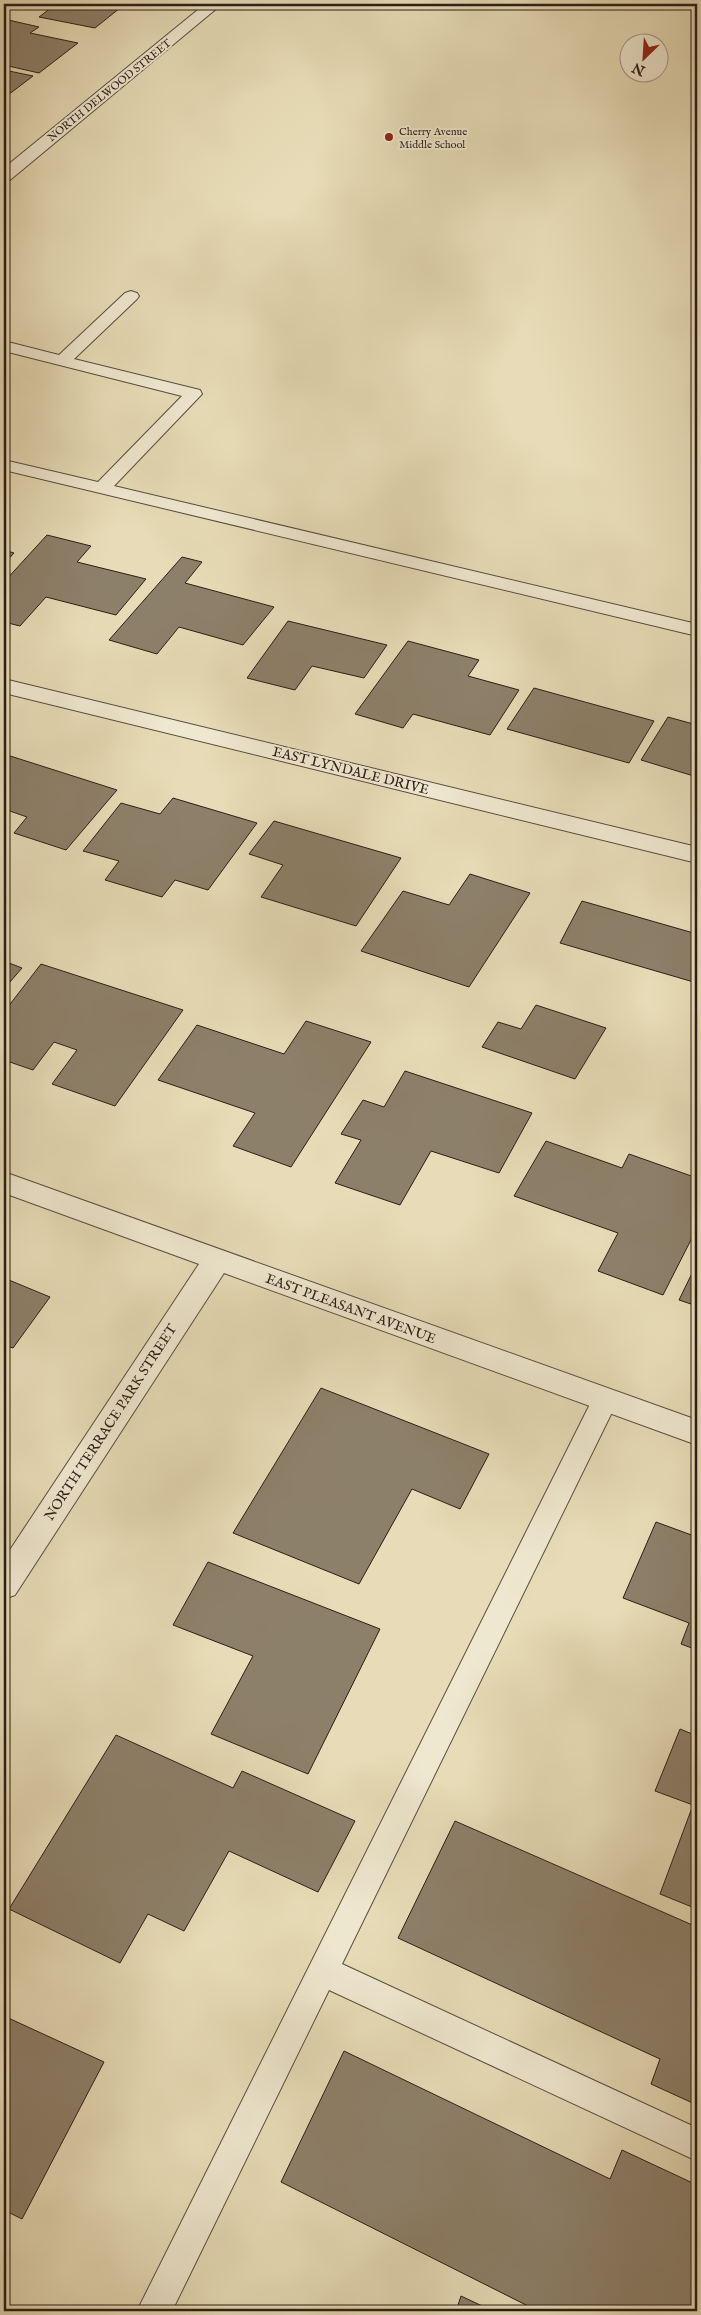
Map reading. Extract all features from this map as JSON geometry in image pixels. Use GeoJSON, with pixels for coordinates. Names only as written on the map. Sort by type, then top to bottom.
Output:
{"type":"FeatureCollection","features":[{"type":"Feature","properties":{"kind":"street","name":"NORTH DELWOOD STREET"},"geometry":{"type":"LineString","coordinates":[[4,176],[214,4]]}},
{"type":"Feature","properties":{"kind":"street","name":"EAST LYNDALE DRIVE"},"geometry":{"type":"LineString","coordinates":[[4,686],[697,854]]}},
{"type":"Feature","properties":{"kind":"street","name":"EAST PLEASANT AVENUE"},"geometry":{"type":"LineString","coordinates":[[4,1182],[697,1433]]}},
{"type":"Feature","properties":{"kind":"street","name":"NORTH TERRACE PARK STREET"},"geometry":{"type":"LineString","coordinates":[[4,1585],[217,1260]]}},
{"type":"Feature","properties":{"kind":"lane"},"geometry":{"type":"LineString","coordinates":[[62,361],[131,296]]}},
{"type":"Feature","properties":{"kind":"lane"},"geometry":{"type":"LineString","coordinates":[[4,346],[194,394],[101,489]]}},
{"type":"Feature","properties":{"kind":"lane"},"geometry":{"type":"LineString","coordinates":[[4,465],[697,630]]}},
{"type":"Feature","properties":{"kind":"lane"},"geometry":{"type":"LineString","coordinates":[[154,2311],[605,1400]]}},
{"type":"Feature","properties":{"kind":"lane"},"geometry":{"type":"LineString","coordinates":[[322,1972],[697,2146]]}},
{"type":"Feature","properties":{"kind":"building"},"geometry":{"type":"Polygon","coordinates":[[[56,4],[125,4],[95,28],[39,17],[56,4]]]}},
{"type":"Feature","properties":{"kind":"building"},"geometry":{"type":"Polygon","coordinates":[[[4,19],[39,27],[30,33],[78,43],[39,73],[4,65],[4,19]]]}},
{"type":"Feature","properties":{"kind":"building"},"geometry":{"type":"Polygon","coordinates":[[[4,70],[33,76],[4,98],[4,70]]]}},
{"type":"Feature","properties":{"kind":"building"},"geometry":{"type":"Polygon","coordinates":[[[47,535],[91,546],[77,562],[146,579],[116,615],[46,597],[20,626],[4,622],[4,582],[47,535]]]}},
{"type":"Feature","properties":{"kind":"building"},"geometry":{"type":"Polygon","coordinates":[[[4,550],[14,553],[4,564],[4,550]]]}},
{"type":"Feature","properties":{"kind":"building"},"geometry":{"type":"Polygon","coordinates":[[[182,557],[202,562],[185,583],[274,607],[243,645],[179,627],[157,654],[109,640],[182,557]]]}},
{"type":"Feature","properties":{"kind":"building"},"geometry":{"type":"Polygon","coordinates":[[[288,621],[387,645],[364,678],[312,666],[295,690],[247,678],[288,621]]]}},
{"type":"Feature","properties":{"kind":"building"},"geometry":{"type":"Polygon","coordinates":[[[408,641],[479,660],[468,676],[519,690],[490,735],[413,714],[403,728],[355,714],[408,641]]]}},
{"type":"Feature","properties":{"kind":"building"},"geometry":{"type":"Polygon","coordinates":[[[534,688],[654,721],[629,763],[507,729],[534,688]]]}},
{"type":"Feature","properties":{"kind":"building"},"geometry":{"type":"Polygon","coordinates":[[[668,717],[697,725],[697,777],[641,760],[668,717]]]}},
{"type":"Feature","properties":{"kind":"building"},"geometry":{"type":"Polygon","coordinates":[[[4,754],[117,790],[66,850],[14,833],[27,817],[4,809],[4,754]]]}},
{"type":"Feature","properties":{"kind":"building"},"geometry":{"type":"Polygon","coordinates":[[[173,798],[257,823],[208,890],[175,880],[162,897],[105,880],[119,861],[83,851],[121,803],[160,814],[173,798]]]}},
{"type":"Feature","properties":{"kind":"building"},"geometry":{"type":"Polygon","coordinates":[[[274,821],[401,858],[356,926],[261,897],[283,865],[249,854],[274,821]]]}},
{"type":"Feature","properties":{"kind":"building"},"geometry":{"type":"Polygon","coordinates":[[[470,874],[530,893],[469,987],[361,951],[403,891],[449,905],[470,874]]]}},
{"type":"Feature","properties":{"kind":"building"},"geometry":{"type":"Polygon","coordinates":[[[582,901],[697,934],[697,983],[560,943],[582,901]]]}},
{"type":"Feature","properties":{"kind":"building"},"geometry":{"type":"Polygon","coordinates":[[[4,961],[22,968],[4,989],[4,961]]]}},
{"type":"Feature","properties":{"kind":"building"},"geometry":{"type":"Polygon","coordinates":[[[41,964],[183,1010],[115,1106],[52,1084],[77,1050],[54,1042],[33,1070],[4,1060],[4,1012],[41,964]]]}},
{"type":"Feature","properties":{"kind":"building"},"geometry":{"type":"Polygon","coordinates":[[[536,1005],[606,1028],[575,1079],[482,1047],[498,1022],[521,1029],[536,1005]]]}},
{"type":"Feature","properties":{"kind":"building"},"geometry":{"type":"Polygon","coordinates":[[[306,1021],[371,1042],[291,1167],[233,1146],[255,1113],[158,1080],[197,1025],[284,1054],[306,1021]]]}},
{"type":"Feature","properties":{"kind":"building"},"geometry":{"type":"Polygon","coordinates":[[[405,1071],[532,1113],[499,1173],[431,1151],[400,1205],[335,1183],[361,1140],[341,1134],[363,1100],[384,1107],[405,1071]]]}},
{"type":"Feature","properties":{"kind":"building"},"geometry":{"type":"Polygon","coordinates":[[[546,1141],[622,1168],[629,1154],[697,1178],[697,1228],[663,1295],[598,1271],[618,1233],[514,1196],[546,1141]]]}},
{"type":"Feature","properties":{"kind":"building"},"geometry":{"type":"Polygon","coordinates":[[[697,1263],[697,1306],[679,1300],[697,1263]]]}},
{"type":"Feature","properties":{"kind":"building"},"geometry":{"type":"Polygon","coordinates":[[[4,1278],[50,1297],[13,1348],[4,1345],[4,1278]]]}},
{"type":"Feature","properties":{"kind":"building"},"geometry":{"type":"Polygon","coordinates":[[[321,1388],[489,1454],[460,1509],[412,1489],[359,1584],[233,1533],[321,1388]]]}},
{"type":"Feature","properties":{"kind":"building"},"geometry":{"type":"Polygon","coordinates":[[[656,1522],[697,1537],[697,1650],[681,1644],[689,1623],[623,1598],[656,1522]]]}},
{"type":"Feature","properties":{"kind":"building"},"geometry":{"type":"Polygon","coordinates":[[[208,1562],[380,1629],[308,1774],[211,1734],[253,1656],[173,1625],[208,1562]]]}},
{"type":"Feature","properties":{"kind":"building"},"geometry":{"type":"Polygon","coordinates":[[[680,1729],[697,1736],[697,1909],[660,1894],[693,1805],[655,1791],[680,1729]]]}},
{"type":"Feature","properties":{"kind":"building"},"geometry":{"type":"Polygon","coordinates":[[[116,1735],[233,1788],[242,1771],[355,1821],[318,1892],[229,1851],[184,1931],[148,1914],[120,1963],[9,1909],[116,1735]]]}},
{"type":"Feature","properties":{"kind":"building"},"geometry":{"type":"Polygon","coordinates":[[[455,1821],[697,1927],[697,2105],[651,2084],[660,2059],[398,1938],[455,1821]]]}},
{"type":"Feature","properties":{"kind":"building"},"geometry":{"type":"Polygon","coordinates":[[[4,2016],[104,2062],[22,2219],[4,2210],[4,2016]]]}},
{"type":"Feature","properties":{"kind":"building"},"geometry":{"type":"Polygon","coordinates":[[[344,2051],[610,2179],[622,2150],[697,2185],[697,2311],[538,2311],[281,2182],[344,2051]]]}},
{"type":"Feature","properties":{"kind":"building"},"geometry":{"type":"Polygon","coordinates":[[[461,2296],[493,2311],[456,2311],[461,2296]]]}},
{"type":"Feature","properties":{"kind":"place","name":"Cherry Avenue Middle School"},"geometry":{"type":"Point","coordinates":[389,137]}}]}
